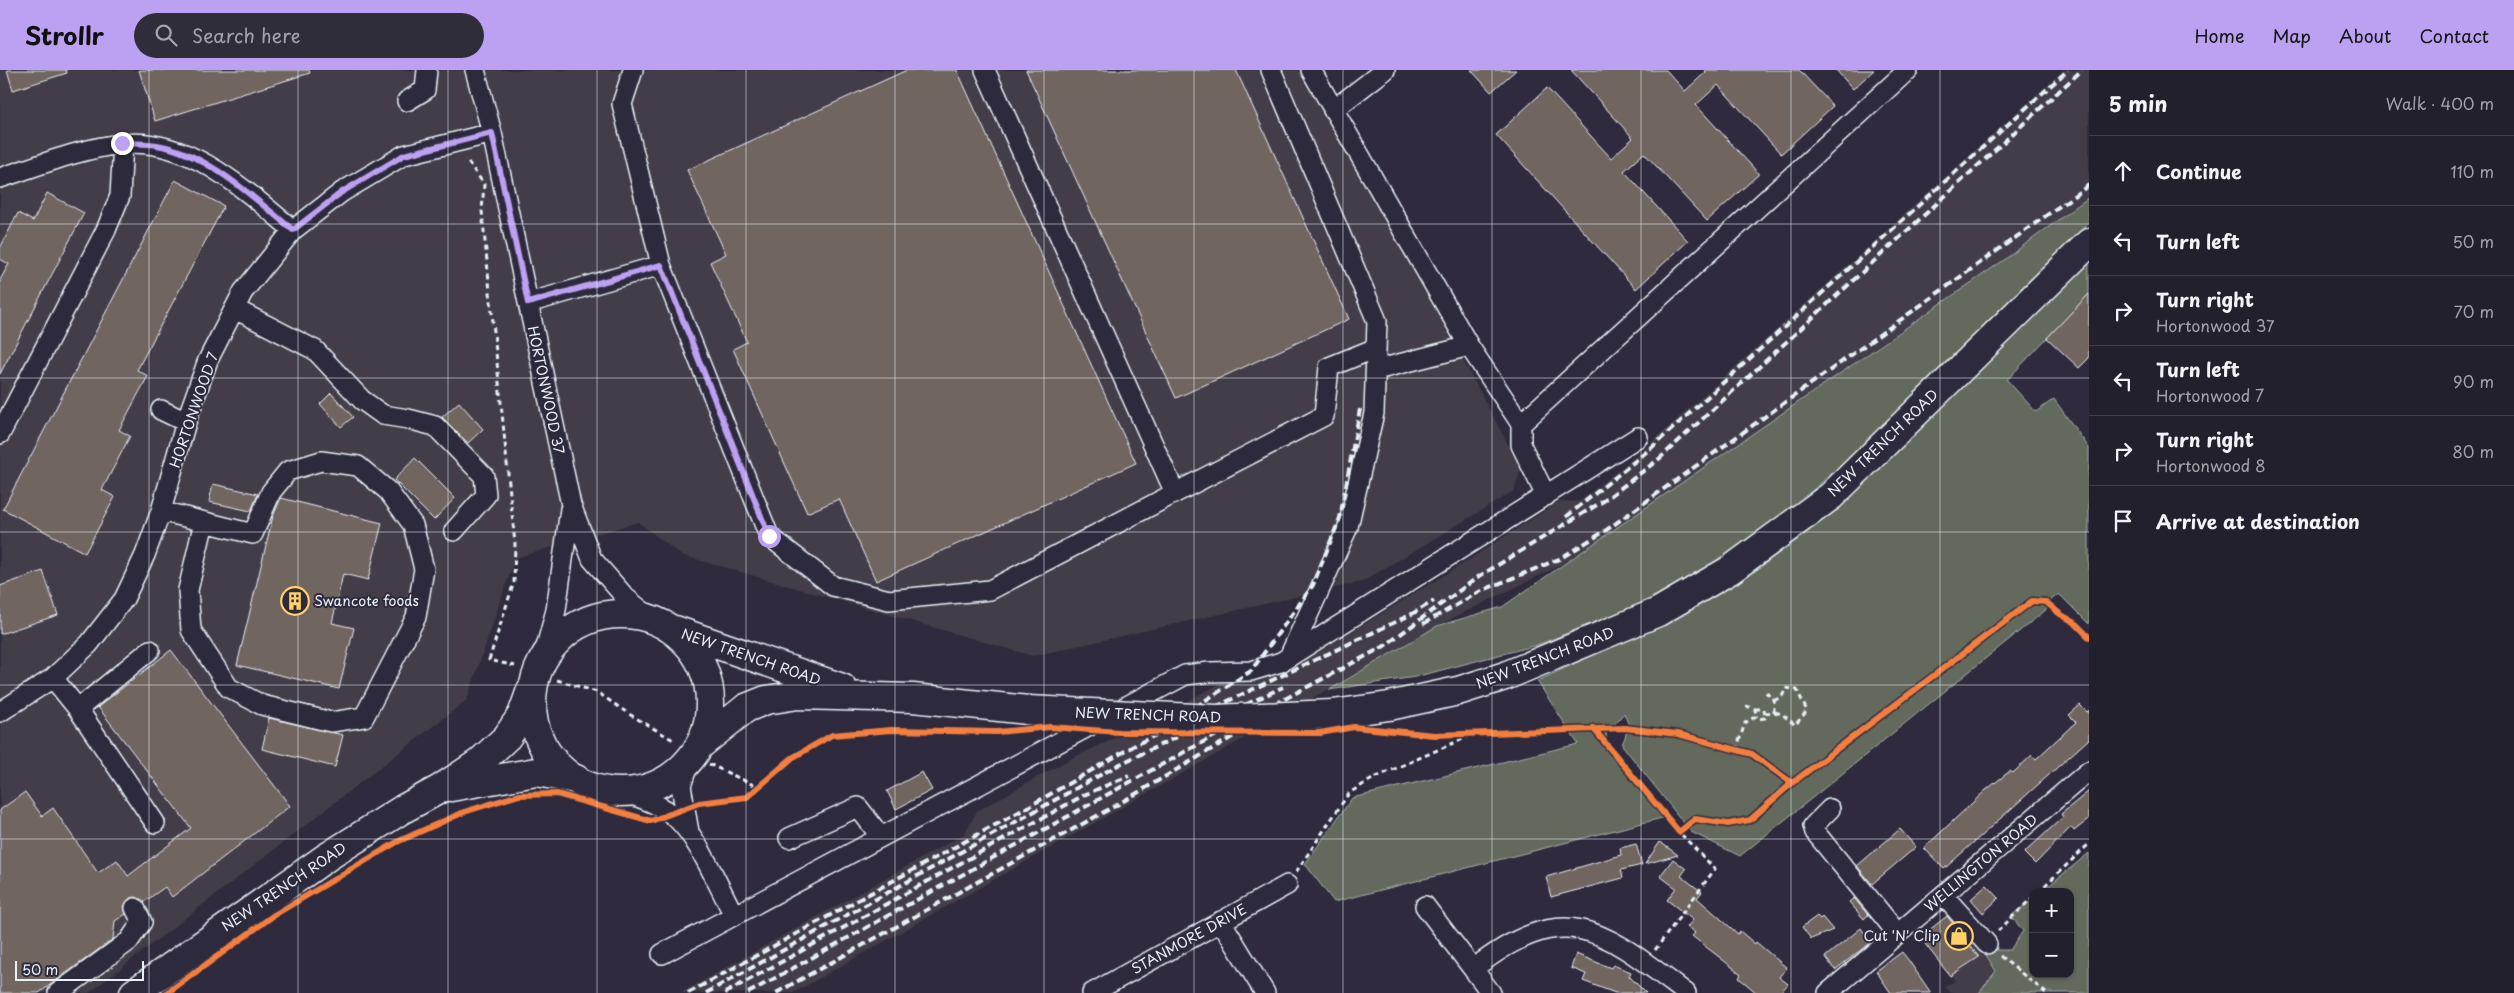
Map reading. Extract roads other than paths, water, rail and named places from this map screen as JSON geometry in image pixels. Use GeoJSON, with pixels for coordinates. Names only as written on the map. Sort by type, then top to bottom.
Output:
{"type":"FeatureCollection","features":[{"type":"Feature","properties":{"kind":"highway","name":"NEW TRENCH ROAD"},"geometry":{"type":"LineString","coordinates":[[440,790],[536,772],[576,779],[600,789],[621,792],[640,790],[657,784],[678,772],[693,752],[746,708],[766,700],[798,695],[862,695],[1028,710],[1216,719],[1333,714],[1389,706],[1458,691],[1505,676],[1658,612],[1730,570],[1830,496],[2089,243]]}},
{"type":"Feature","properties":{"kind":"highway","name":"NEW TRENCH ROAD"},"geometry":{"type":"LineString","coordinates":[[134,993],[327,857],[403,809],[440,790],[479,763],[507,737],[522,715],[538,671],[554,645],[565,634],[584,622],[604,616],[626,614],[660,624],[862,695]]}},
{"type":"Feature","properties":{"kind":"highway"},"geometry":{"type":"LineString","coordinates":[[660,624],[683,639],[698,658],[709,688],[708,723],[693,752]]}},
{"type":"Feature","properties":{"kind":"highway"},"geometry":{"type":"LineString","coordinates":[[538,671],[532,701],[538,732],[546,749],[558,765],[576,779]]}},
{"type":"Feature","properties":{"kind":"street"},"geometry":{"type":"LineString","coordinates":[[407,101],[425,90],[427,70]]}},
{"type":"Feature","properties":{"kind":"street","name":"HORTONWOOD 37"},"geometry":{"type":"LineString","coordinates":[[475,70],[492,133],[570,505],[592,559],[626,598],[660,624]]}},
{"type":"Feature","properties":{"kind":"street"},"geometry":{"type":"LineString","coordinates":[[632,70],[622,104],[661,265],[769,536],[833,586],[889,600],[990,590],[1324,416],[1329,367],[1376,348]]}},
{"type":"Feature","properties":{"kind":"street"},"geometry":{"type":"LineString","coordinates":[[984,70],[1175,493]]}},
{"type":"Feature","properties":{"kind":"street"},"geometry":{"type":"LineString","coordinates":[[1271,70],[1377,321],[1374,413],[1348,527],[1289,657]]}},
{"type":"Feature","properties":{"kind":"street"},"geometry":{"type":"LineString","coordinates":[[1310,70],[1469,346],[1521,424],[1520,445],[1546,496]]}},
{"type":"Feature","properties":{"kind":"street"},"geometry":{"type":"LineString","coordinates":[[1333,110],[1385,70]]}},
{"type":"Feature","properties":{"kind":"street"},"geometry":{"type":"LineString","coordinates":[[1521,424],[1908,70]]}},
{"type":"Feature","properties":{"kind":"street","name":"HORTONWOOD 7"},"geometry":{"type":"LineString","coordinates":[[0,712],[53,678],[90,644],[124,599],[146,555],[161,511],[186,422],[208,360],[243,292],[293,230],[342,192],[404,155],[492,133]]}},
{"type":"Feature","properties":{"kind":"street"},"geometry":{"type":"LineString","coordinates":[[0,178],[85,150],[122,143],[158,145],[190,156],[237,184],[293,230]]}},
{"type":"Feature","properties":{"kind":"street"},"geometry":{"type":"LineString","coordinates":[[0,434],[106,230],[120,196],[122,143]]}},
{"type":"Feature","properties":{"kind":"street"},"geometry":{"type":"LineString","coordinates":[[528,303],[661,265]]}},
{"type":"Feature","properties":{"kind":"street"},"geometry":{"type":"LineString","coordinates":[[235,309],[315,350],[362,400],[384,415],[435,426],[484,476],[486,495],[454,531]]}},
{"type":"Feature","properties":{"kind":"street"},"geometry":{"type":"LineString","coordinates":[[1376,370],[1469,346]]}},
{"type":"Feature","properties":{"kind":"street"},"geometry":{"type":"LineString","coordinates":[[161,410],[186,422]]}},
{"type":"Feature","properties":{"kind":"street"},"geometry":{"type":"LineString","coordinates":[[662,954],[1185,675],[1251,671],[1281,662],[1638,437]]}},
{"type":"Feature","properties":{"kind":"street"},"geometry":{"type":"LineString","coordinates":[[161,511],[252,534],[271,492],[288,471],[321,461],[358,466],[388,491],[413,525],[424,569],[416,618],[364,717],[331,722],[262,705],[229,688],[191,630],[188,590],[204,522]]}},
{"type":"Feature","properties":{"kind":"street","name":"HORTONWOOD 37"},"geometry":{"type":"LineString","coordinates":[[538,671],[556,610],[570,505]]}},
{"type":"Feature","properties":{"kind":"street"},"geometry":{"type":"LineString","coordinates":[[78,709],[150,650]]}},
{"type":"Feature","properties":{"kind":"street"},"geometry":{"type":"LineString","coordinates":[[53,678],[78,709],[155,823]]}},
{"type":"Feature","properties":{"kind":"street"},"geometry":{"type":"LineString","coordinates":[[689,832],[681,786],[693,752]]}},
{"type":"Feature","properties":{"kind":"street","name":"WELLINGTON ROAD"},"geometry":{"type":"LineString","coordinates":[[1828,993],[2089,772]]}},
{"type":"Feature","properties":{"kind":"street"},"geometry":{"type":"LineString","coordinates":[[621,792],[650,801],[673,815],[689,832],[734,915]]}},
{"type":"Feature","properties":{"kind":"street"},"geometry":{"type":"LineString","coordinates":[[789,838],[858,807],[881,837]]}},
{"type":"Feature","properties":{"kind":"street"},"geometry":{"type":"LineString","coordinates":[[1830,809],[1813,826],[1815,832],[1898,934]]}},
{"type":"Feature","properties":{"kind":"street","name":"STANMORE DRIVE"},"geometry":{"type":"LineString","coordinates":[[1092,993],[1287,885]]}},
{"type":"Feature","properties":{"kind":"street"},"geometry":{"type":"LineString","coordinates":[[1943,895],[1988,944]]}},
{"type":"Feature","properties":{"kind":"street"},"geometry":{"type":"LineString","coordinates":[[1425,906],[1491,993]]}},
{"type":"Feature","properties":{"kind":"street"},"geometry":{"type":"LineString","coordinates":[[58,993],[129,941],[142,922],[135,908]]}},
{"type":"Feature","properties":{"kind":"street"},"geometry":{"type":"LineString","coordinates":[[1221,921],[1265,993]]}},
{"type":"Feature","properties":{"kind":"street"},"geometry":{"type":"LineString","coordinates":[[1473,969],[1494,953],[1526,934],[1560,927],[1592,931],[1646,963],[1686,993]]}},
{"type":"Feature","properties":{"kind":"railway"},"geometry":{"type":"LineString","coordinates":[[1566,517],[1650,449],[2068,70]]}},
{"type":"Feature","properties":{"kind":"railway"},"geometry":{"type":"LineString","coordinates":[[748,993],[1190,749],[1383,647],[1478,577],[1605,500],[1659,459],[2082,70]]}},
{"type":"Feature","properties":{"kind":"railway"},"geometry":{"type":"LineString","coordinates":[[1423,624],[1481,591],[1559,559],[1605,531],[2089,185]]}},
{"type":"Feature","properties":{"kind":"railway"},"geometry":{"type":"LineString","coordinates":[[1175,720],[1251,671],[1313,585],[1340,518],[1360,409]]}},
{"type":"Feature","properties":{"kind":"railway"},"geometry":{"type":"LineString","coordinates":[[688,993],[1028,807],[1137,744],[1410,615],[1434,601]]}},
{"type":"Feature","properties":{"kind":"railway"},"geometry":{"type":"LineString","coordinates":[[706,993],[1120,764],[1283,687]]}},
{"type":"Feature","properties":{"kind":"railway"},"geometry":{"type":"LineString","coordinates":[[776,993],[1115,806],[1268,716]]}},
{"type":"Feature","properties":{"kind":"railway"},"geometry":{"type":"LineString","coordinates":[[725,993],[1086,794],[1129,776]]}},
{"type":"Feature","properties":{"kind":"place","name":"Swancote foods"},"geometry":{"type":"Point","coordinates":[295,601]}},
{"type":"Feature","properties":{"kind":"place","name":"Cut 'N' Clip"},"geometry":{"type":"Point","coordinates":[1959,936]}}]}
